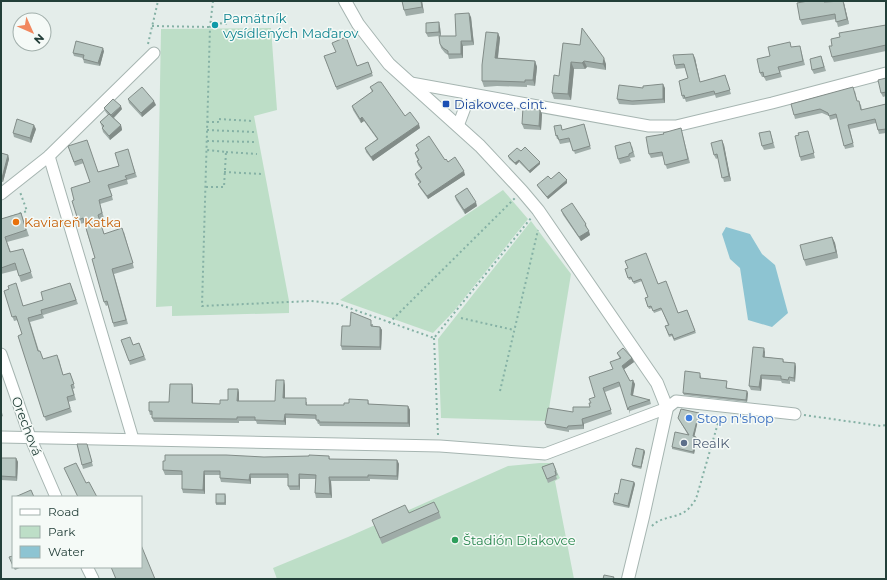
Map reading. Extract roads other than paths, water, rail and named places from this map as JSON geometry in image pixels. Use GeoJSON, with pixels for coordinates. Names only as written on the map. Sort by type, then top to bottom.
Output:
{"type":"FeatureCollection","features":[{"type":"Feature","properties":{"kind":"street"},"geometry":{"type":"LineString","coordinates":[[345,1],[358,24],[389,64],[480,146],[538,210],[657,383],[667,408],[628,579]]}},
{"type":"Feature","properties":{"kind":"street"},"geometry":{"type":"LineString","coordinates":[[1,194],[49,156],[154,53]]}},
{"type":"Feature","properties":{"kind":"street"},"geometry":{"type":"LineString","coordinates":[[411,83],[649,126],[676,126],[886,73]]}},
{"type":"Feature","properties":{"kind":"street"},"geometry":{"type":"LineString","coordinates":[[458,126],[470,94]]}},
{"type":"Feature","properties":{"kind":"street"},"geometry":{"type":"LineString","coordinates":[[49,156],[133,439]]}},
{"type":"Feature","properties":{"kind":"street","name":"Orechová"},"geometry":{"type":"LineString","coordinates":[[1,354],[30,437],[56,496]]}},
{"type":"Feature","properties":{"kind":"street"},"geometry":{"type":"LineString","coordinates":[[1,437],[440,446],[545,454],[667,408],[676,401],[795,414]]}},
{"type":"Feature","properties":{"kind":"street"},"geometry":{"type":"LineString","coordinates":[[88,568],[93,579]]}},
{"type":"Feature","properties":{"kind":"water"},"geometry":{"type":"Polygon","coordinates":[[[726,227],[750,234],[762,254],[775,265],[788,313],[772,327],[748,320],[740,268],[730,259],[722,234],[726,227]]]}},
{"type":"Feature","properties":{"kind":"place","name":"Pamätník vysídlených Maďarov"},"geometry":{"type":"Point","coordinates":[215,25]}},
{"type":"Feature","properties":{"kind":"place","name":"Diakovce, cint."},"geometry":{"type":"Point","coordinates":[446,104]}},
{"type":"Feature","properties":{"kind":"place","name":"Kaviareň Katka"},"geometry":{"type":"Point","coordinates":[16,222]}},
{"type":"Feature","properties":{"kind":"place","name":"Stop n'shop"},"geometry":{"type":"Point","coordinates":[689,418]}},
{"type":"Feature","properties":{"kind":"place","name":"RealK"},"geometry":{"type":"Point","coordinates":[684,443]}},
{"type":"Feature","properties":{"kind":"place","name":"Štadión Diakovce"},"geometry":{"type":"Point","coordinates":[455,540]}}]}
